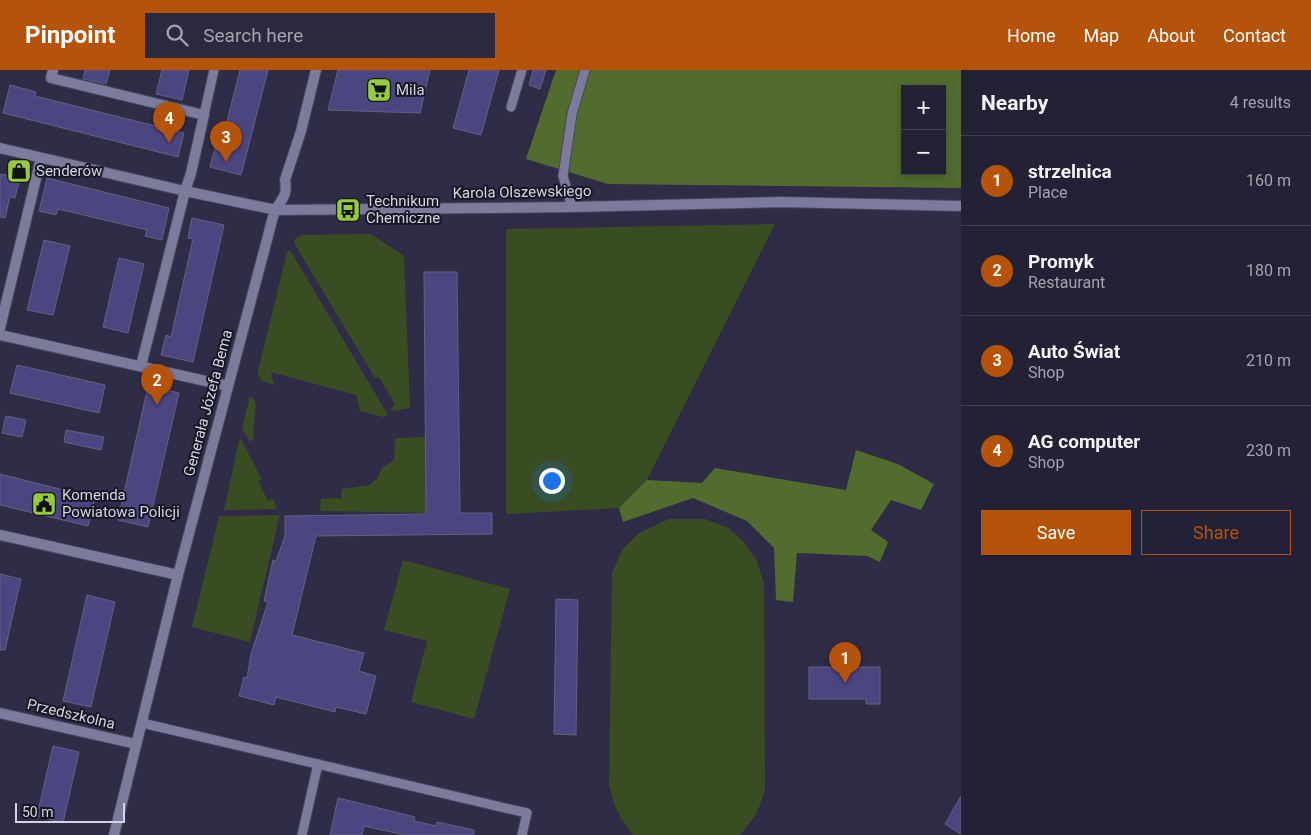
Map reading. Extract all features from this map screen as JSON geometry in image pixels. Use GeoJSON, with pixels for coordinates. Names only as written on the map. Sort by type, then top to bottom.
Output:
{"type":"FeatureCollection","features":[{"type":"Feature","properties":{"kind":"street"},"geometry":{"type":"LineString","coordinates":[[53,70],[51,78],[204,115],[191,173],[141,366]]}},
{"type":"Feature","properties":{"kind":"street","name":"Generała Józefa Bema"},"geometry":{"type":"LineString","coordinates":[[114,835],[178,575],[276,210],[282,201],[286,187],[285,180],[316,70]]}},
{"type":"Feature","properties":{"kind":"street","name":"Karola Olszewskiego"},"geometry":{"type":"LineString","coordinates":[[0,148],[276,210],[572,207],[781,202],[961,206]]}},
{"type":"Feature","properties":{"kind":"street"},"geometry":{"type":"LineString","coordinates":[[0,328],[41,158]]}},
{"type":"Feature","properties":{"kind":"street"},"geometry":{"type":"LineString","coordinates":[[0,335],[228,386]]}},
{"type":"Feature","properties":{"kind":"street"},"geometry":{"type":"LineString","coordinates":[[0,535],[178,575]]}},
{"type":"Feature","properties":{"kind":"street","name":"Przedszkolna"},"geometry":{"type":"LineString","coordinates":[[0,713],[136,744]]}},
{"type":"Feature","properties":{"kind":"lane"},"geometry":{"type":"LineString","coordinates":[[204,115],[214,70]]}},
{"type":"Feature","properties":{"kind":"lane"},"geometry":{"type":"LineString","coordinates":[[512,107],[522,70]]}},
{"type":"Feature","properties":{"kind":"lane"},"geometry":{"type":"LineString","coordinates":[[572,207],[563,176],[572,114],[584,70]]}},
{"type":"Feature","properties":{"kind":"lane"},"geometry":{"type":"LineString","coordinates":[[142,723],[526,813],[522,835]]}},
{"type":"Feature","properties":{"kind":"lane"},"geometry":{"type":"LineString","coordinates":[[302,835],[318,764]]}},
{"type":"Feature","properties":{"kind":"green space"},"geometry":{"type":"Polygon","coordinates":[[[556,70],[961,70],[961,188],[608,184],[526,159],[556,70]]]}},
{"type":"Feature","properties":{"kind":"green space"},"geometry":{"type":"Polygon","coordinates":[[[775,224],[647,480],[619,508],[506,514],[506,229],[775,224]]]}},
{"type":"Feature","properties":{"kind":"green space"},"geometry":{"type":"Polygon","coordinates":[[[371,234],[404,256],[410,408],[392,411],[391,409],[395,404],[379,377],[375,378],[294,243],[295,239],[301,235],[371,234]]]}},
{"type":"Feature","properties":{"kind":"green space"},"geometry":{"type":"Polygon","coordinates":[[[290,250],[388,415],[383,417],[360,411],[356,395],[271,372],[274,385],[260,380],[261,377],[257,375],[287,252],[290,250]]]}},
{"type":"Feature","properties":{"kind":"green space"},"geometry":{"type":"Polygon","coordinates":[[[250,396],[255,400],[255,405],[254,438],[250,442],[242,428],[250,396]]]}},
{"type":"Feature","properties":{"kind":"green space"},"geometry":{"type":"Polygon","coordinates":[[[426,437],[437,513],[320,511],[321,499],[341,499],[342,489],[369,485],[377,479],[382,468],[394,460],[395,438],[426,437]]]}},
{"type":"Feature","properties":{"kind":"green space"},"geometry":{"type":"Polygon","coordinates":[[[241,439],[262,480],[258,481],[268,501],[273,499],[277,509],[224,510],[239,440],[241,439]]]}},
{"type":"Feature","properties":{"kind":"green space"},"geometry":{"type":"Polygon","coordinates":[[[856,450],[898,464],[934,484],[921,510],[891,500],[871,530],[888,542],[880,562],[867,556],[797,553],[793,602],[776,600],[774,548],[747,521],[693,498],[623,522],[619,508],[647,480],[702,483],[715,468],[846,490],[856,450]]]}},
{"type":"Feature","properties":{"kind":"green space"},"geometry":{"type":"Polygon","coordinates":[[[280,515],[250,642],[192,627],[219,516],[280,515]]]}},
{"type":"Feature","properties":{"kind":"green space"},"geometry":{"type":"Polygon","coordinates":[[[669,519],[705,519],[728,528],[743,541],[757,561],[764,583],[765,789],[756,814],[740,835],[633,835],[618,811],[609,784],[612,573],[622,550],[639,533],[669,519]]]}},
{"type":"Feature","properties":{"kind":"green space"},"geometry":{"type":"Polygon","coordinates":[[[403,560],[510,589],[474,719],[411,702],[427,641],[384,630],[403,560]]]}},
{"type":"Feature","properties":{"kind":"building"},"geometry":{"type":"Polygon","coordinates":[[[85,70],[110,70],[106,84],[83,79],[85,70]]]}},
{"type":"Feature","properties":{"kind":"building"},"geometry":{"type":"Polygon","coordinates":[[[162,70],[189,70],[182,100],[156,94],[162,70]]]}},
{"type":"Feature","properties":{"kind":"building"},"geometry":{"type":"Polygon","coordinates":[[[240,70],[268,70],[241,175],[210,167],[215,148],[220,149],[240,70]]]}},
{"type":"Feature","properties":{"kind":"building","name":"Mila"},"geometry":{"type":"Polygon","coordinates":[[[338,70],[430,70],[420,113],[328,110],[338,70]]]}},
{"type":"Feature","properties":{"kind":"building"},"geometry":{"type":"Polygon","coordinates":[[[469,70],[499,70],[481,135],[453,128],[469,70]]]}},
{"type":"Feature","properties":{"kind":"building"},"geometry":{"type":"Polygon","coordinates":[[[533,70],[546,70],[540,89],[529,85],[533,70]]]}},
{"type":"Feature","properties":{"kind":"building"},"geometry":{"type":"Polygon","coordinates":[[[10,85],[36,92],[35,96],[184,133],[178,157],[3,113],[10,85]]]}},
{"type":"Feature","properties":{"kind":"building"},"geometry":{"type":"Polygon","coordinates":[[[0,174],[20,178],[15,198],[10,197],[5,218],[0,217],[0,174]]]}},
{"type":"Feature","properties":{"kind":"building"},"geometry":{"type":"Polygon","coordinates":[[[47,178],[169,208],[162,240],[145,236],[147,230],[58,209],[56,215],[39,211],[47,178]]]}},
{"type":"Feature","properties":{"kind":"building"},"geometry":{"type":"Polygon","coordinates":[[[192,218],[224,225],[193,362],[161,355],[166,335],[171,337],[193,239],[188,238],[192,218]]]}},
{"type":"Feature","properties":{"kind":"building"},"geometry":{"type":"Polygon","coordinates":[[[44,240],[70,246],[53,315],[27,310],[44,240]]]}},
{"type":"Feature","properties":{"kind":"building"},"geometry":{"type":"Polygon","coordinates":[[[119,258],[144,264],[128,333],[103,327],[119,258]]]}},
{"type":"Feature","properties":{"kind":"building"},"geometry":{"type":"Polygon","coordinates":[[[424,272],[457,272],[460,513],[492,513],[492,534],[316,536],[292,635],[364,653],[359,671],[376,676],[366,714],[336,707],[335,712],[276,697],[274,705],[239,696],[244,677],[247,678],[251,654],[268,602],[264,601],[273,560],[276,561],[285,536],[285,516],[426,514],[424,272]]]}},
{"type":"Feature","properties":{"kind":"building"},"geometry":{"type":"Polygon","coordinates":[[[17,365],[105,385],[99,413],[10,393],[17,365]]]}},
{"type":"Feature","properties":{"kind":"building"},"geometry":{"type":"Polygon","coordinates":[[[148,386],[179,393],[148,527],[118,520],[148,386]]]}},
{"type":"Feature","properties":{"kind":"building"},"geometry":{"type":"Polygon","coordinates":[[[6,416],[26,420],[22,437],[2,433],[6,416]]]}},
{"type":"Feature","properties":{"kind":"building"},"geometry":{"type":"Polygon","coordinates":[[[66,430],[104,437],[101,450],[64,442],[66,430]]]}},
{"type":"Feature","properties":{"kind":"building"},"geometry":{"type":"Polygon","coordinates":[[[0,474],[95,498],[88,526],[0,505],[0,474]]]}},
{"type":"Feature","properties":{"kind":"building"},"geometry":{"type":"Polygon","coordinates":[[[0,574],[21,579],[5,650],[0,650],[0,574]]]}},
{"type":"Feature","properties":{"kind":"building"},"geometry":{"type":"Polygon","coordinates":[[[87,595],[115,602],[91,707],[63,701],[87,595]]]}},
{"type":"Feature","properties":{"kind":"building"},"geometry":{"type":"Polygon","coordinates":[[[556,599],[578,600],[576,735],[554,734],[556,599]]]}},
{"type":"Feature","properties":{"kind":"building"},"geometry":{"type":"Polygon","coordinates":[[[809,667],[880,667],[880,704],[866,704],[866,699],[809,699],[809,667]]]}},
{"type":"Feature","properties":{"kind":"building"},"geometry":{"type":"Polygon","coordinates":[[[53,746],[79,752],[63,823],[37,816],[53,746]]]}},
{"type":"Feature","properties":{"kind":"building"},"geometry":{"type":"Polygon","coordinates":[[[961,796],[961,834],[945,824],[961,796]]]}},
{"type":"Feature","properties":{"kind":"building"},"geometry":{"type":"Polygon","coordinates":[[[338,798],[415,817],[414,821],[436,826],[437,822],[474,830],[474,835],[405,835],[364,826],[362,835],[330,835],[338,798]]]}},
{"type":"Feature","properties":{"kind":"place","name":"Mila"},"geometry":{"type":"Point","coordinates":[379,90]}},
{"type":"Feature","properties":{"kind":"place","name":"AG computer"},"geometry":{"type":"Point","coordinates":[169,143]}},
{"type":"Feature","properties":{"kind":"place","name":"Auto Świat"},"geometry":{"type":"Point","coordinates":[226,162]}},
{"type":"Feature","properties":{"kind":"place","name":"Senderów"},"geometry":{"type":"Point","coordinates":[19,171]}},
{"type":"Feature","properties":{"kind":"place","name":"Technikum Chemiczne"},"geometry":{"type":"Point","coordinates":[348,210]}},
{"type":"Feature","properties":{"kind":"place","name":"Promyk"},"geometry":{"type":"Point","coordinates":[157,405]}},
{"type":"Feature","properties":{"kind":"place","name":"Komenda Powiatowa Policji"},"geometry":{"type":"Point","coordinates":[44,504]}},
{"type":"Feature","properties":{"kind":"place","name":"strzelnica"},"geometry":{"type":"Point","coordinates":[845,683]}}]}
